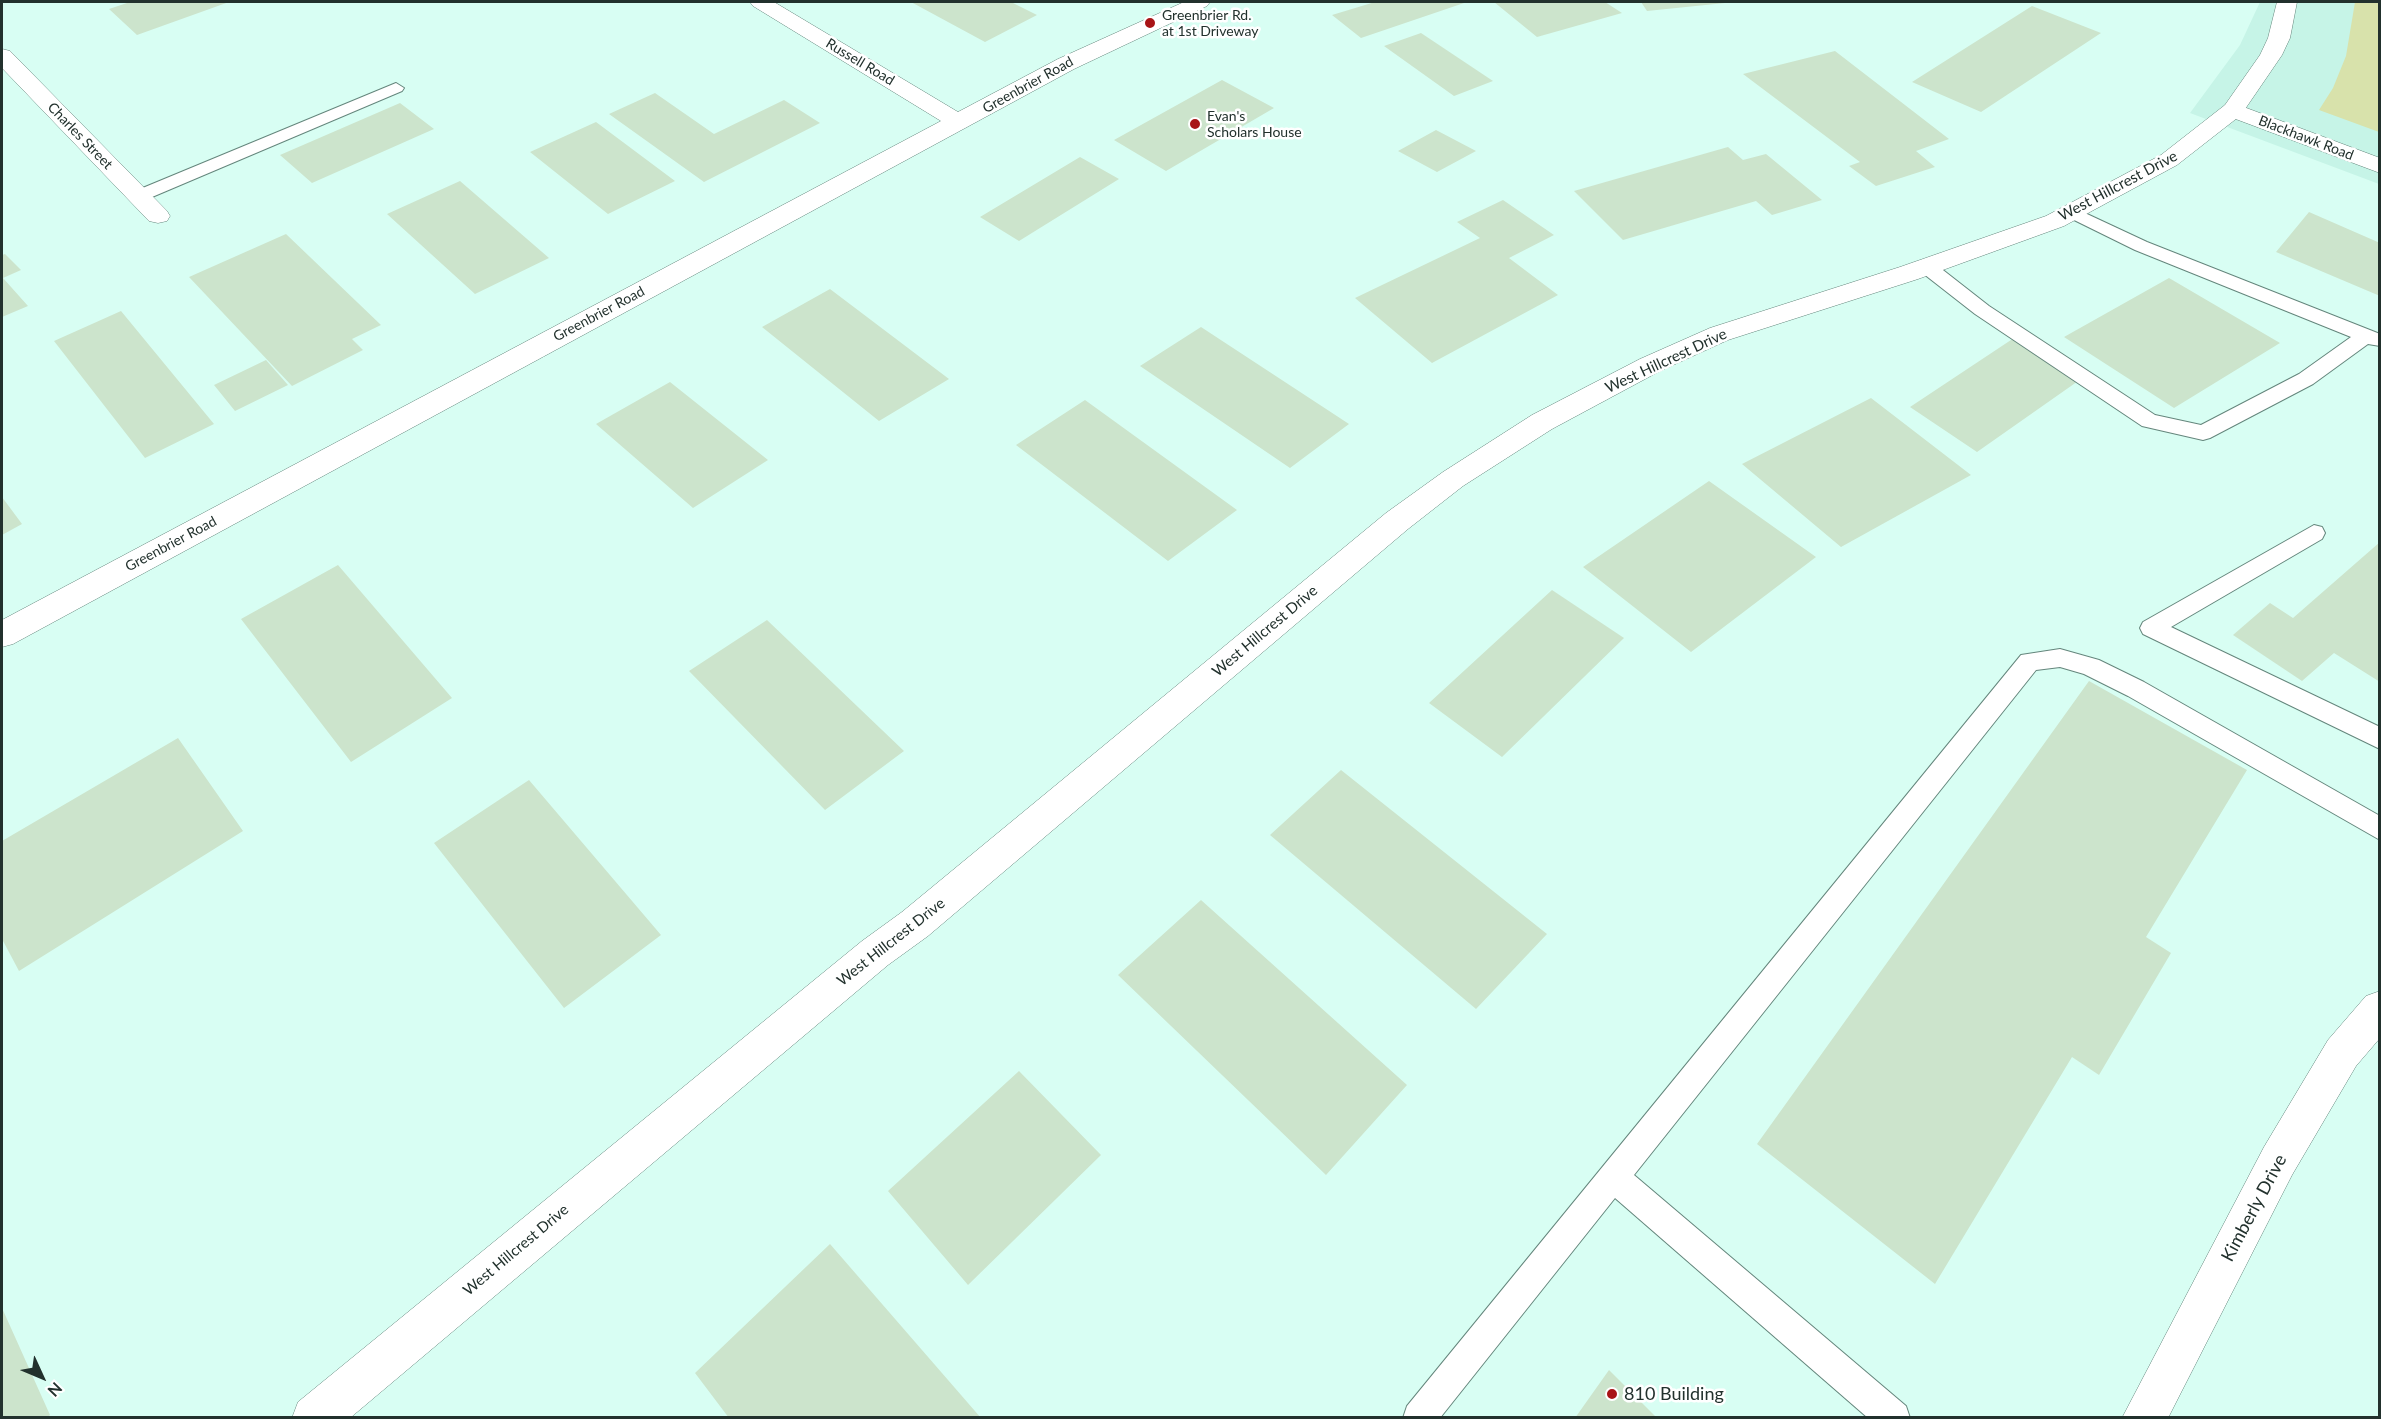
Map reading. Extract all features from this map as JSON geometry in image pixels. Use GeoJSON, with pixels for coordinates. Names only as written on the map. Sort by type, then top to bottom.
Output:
{"type":"FeatureCollection","features":[{"type":"Feature","properties":{"kind":"street","name":"Russell Road"},"geometry":{"type":"LineString","coordinates":[[760,2],[960,123]]}},
{"type":"Feature","properties":{"kind":"street","name":"Greenbrier Road"},"geometry":{"type":"LineString","coordinates":[[2,635],[960,123],[1066,64],[1200,2]]}},
{"type":"Feature","properties":{"kind":"street","name":"West Hillcrest Drive"},"geometry":{"type":"LineString","coordinates":[[314,1418],[866,960],[915,924],[1388,529],[1454,479],[1542,422],[1650,365],[1719,334],[1927,267],[2072,212],[2169,160],[2233,110],[2271,55],[2279,38],[2287,2]]}},
{"type":"Feature","properties":{"kind":"street","name":"Charles Street"},"geometry":{"type":"LineString","coordinates":[[2,56],[158,216]]}},
{"type":"Feature","properties":{"kind":"street","name":"Blackhawk Road"},"geometry":{"type":"LineString","coordinates":[[2233,110],[2379,166]]}},
{"type":"Feature","properties":{"kind":"street","name":"Kimberly Drive"},"geometry":{"type":"LineString","coordinates":[[2144,1418],[2278,1161],[2342,1053],[2379,1009]]}},
{"type":"Feature","properties":{"kind":"lane"},"geometry":{"type":"LineString","coordinates":[[139,196],[396,88]]}},
{"type":"Feature","properties":{"kind":"lane"},"geometry":{"type":"LineString","coordinates":[[2072,212],[2141,246],[2373,338]]}},
{"type":"Feature","properties":{"kind":"lane"},"geometry":{"type":"LineString","coordinates":[[1927,267],[1982,310],[2149,421],[2202,433],[2306,379],[2373,338]]}},
{"type":"Feature","properties":{"kind":"lane"},"geometry":{"type":"LineString","coordinates":[[2314,533],[2151,628],[2379,739]]}},
{"type":"Feature","properties":{"kind":"lane"},"geometry":{"type":"LineString","coordinates":[[1419,1418],[1615,1178],[2029,662],[2060,658],[2091,667],[2136,689],[2379,829]]}},
{"type":"Feature","properties":{"kind":"lane"},"geometry":{"type":"LineString","coordinates":[[1615,1178],[1894,1418]]}},
{"type":"Feature","properties":{"kind":"shaded area"},"geometry":{"type":"Polygon","coordinates":[[[2260,2],[2379,2],[2379,184],[2190,113],[2240,45],[2260,2]]]}},
{"type":"Feature","properties":{"kind":"shaded area"},"geometry":{"type":"Polygon","coordinates":[[[2355,2],[2379,2],[2379,132],[2319,110],[2333,88],[2346,56],[2355,2]]]}},
{"type":"Feature","properties":{"kind":"building"},"geometry":{"type":"Polygon","coordinates":[[[130,2],[229,2],[137,35],[109,9],[130,2]]]}},
{"type":"Feature","properties":{"kind":"building"},"geometry":{"type":"Polygon","coordinates":[[[911,2],[1011,2],[1037,15],[985,42],[911,2]]]}},
{"type":"Feature","properties":{"kind":"building"},"geometry":{"type":"Polygon","coordinates":[[[1375,2],[1467,2],[1361,38],[1332,15],[1375,2]]]}},
{"type":"Feature","properties":{"kind":"building"},"geometry":{"type":"Polygon","coordinates":[[[1494,2],[1605,2],[1622,13],[1537,37],[1494,2]]]}},
{"type":"Feature","properties":{"kind":"building"},"geometry":{"type":"Polygon","coordinates":[[[1641,2],[1725,2],[1725,3],[1647,11],[1641,2]]]}},
{"type":"Feature","properties":{"kind":"building"},"geometry":{"type":"Polygon","coordinates":[[[2032,6],[2101,33],[1981,112],[1912,82],[2032,6]]]}},
{"type":"Feature","properties":{"kind":"building"},"geometry":{"type":"Polygon","coordinates":[[[1421,33],[1493,81],[1454,96],[1384,46],[1421,33]]]}},
{"type":"Feature","properties":{"kind":"building"},"geometry":{"type":"Polygon","coordinates":[[[1835,51],[1949,139],[1916,151],[1935,167],[1876,186],[1849,166],[1860,162],[1743,74],[1835,51]]]}},
{"type":"Feature","properties":{"kind":"building","name":"Evan's Scholars House"},"geometry":{"type":"Polygon","coordinates":[[[1222,80],[1274,108],[1166,171],[1114,140],[1222,80]]]}},
{"type":"Feature","properties":{"kind":"building"},"geometry":{"type":"Polygon","coordinates":[[[655,93],[714,134],[784,100],[820,123],[704,182],[609,114],[655,93]]]}},
{"type":"Feature","properties":{"kind":"building"},"geometry":{"type":"Polygon","coordinates":[[[400,103],[434,129],[312,183],[280,155],[400,103]]]}},
{"type":"Feature","properties":{"kind":"building"},"geometry":{"type":"Polygon","coordinates":[[[596,122],[675,181],[608,214],[530,152],[596,122]]]}},
{"type":"Feature","properties":{"kind":"building"},"geometry":{"type":"Polygon","coordinates":[[[1436,130],[1476,151],[1437,172],[1398,151],[1436,130]]]}},
{"type":"Feature","properties":{"kind":"building"},"geometry":{"type":"Polygon","coordinates":[[[1728,147],[1743,160],[1766,154],[1822,200],[1772,215],[1756,201],[1623,240],[1574,191],[1728,147]]]}},
{"type":"Feature","properties":{"kind":"building"},"geometry":{"type":"Polygon","coordinates":[[[1080,157],[1119,179],[1019,241],[980,217],[1080,157]]]}},
{"type":"Feature","properties":{"kind":"building"},"geometry":{"type":"Polygon","coordinates":[[[460,181],[549,258],[475,294],[387,214],[460,181]]]}},
{"type":"Feature","properties":{"kind":"building"},"geometry":{"type":"Polygon","coordinates":[[[1503,200],[1554,235],[1509,258],[1558,295],[1432,363],[1355,298],[1480,238],[1457,222],[1503,200]]]}},
{"type":"Feature","properties":{"kind":"building"},"geometry":{"type":"Polygon","coordinates":[[[2309,212],[2380,243],[2380,296],[2276,252],[2309,212]]]}},
{"type":"Feature","properties":{"kind":"building"},"geometry":{"type":"Polygon","coordinates":[[[286,234],[381,325],[352,339],[363,350],[292,386],[189,277],[286,234]]]}},
{"type":"Feature","properties":{"kind":"building"},"geometry":{"type":"Polygon","coordinates":[[[5,254],[21,270],[3,278],[28,306],[2,317],[2,255],[5,254]]]}},
{"type":"Feature","properties":{"kind":"building"},"geometry":{"type":"Polygon","coordinates":[[[2169,278],[2280,343],[2174,408],[2064,337],[2169,278]]]}},
{"type":"Feature","properties":{"kind":"building"},"geometry":{"type":"Polygon","coordinates":[[[830,289],[949,379],[879,421],[762,327],[830,289]]]}},
{"type":"Feature","properties":{"kind":"building"},"geometry":{"type":"Polygon","coordinates":[[[121,311],[214,424],[145,458],[54,341],[121,311]]]}},
{"type":"Feature","properties":{"kind":"building"},"geometry":{"type":"Polygon","coordinates":[[[1201,327],[1349,424],[1290,468],[1140,366],[1201,327]]]}},
{"type":"Feature","properties":{"kind":"building"},"geometry":{"type":"Polygon","coordinates":[[[2014,338],[2081,379],[1977,452],[1910,407],[2014,338]]]}},
{"type":"Feature","properties":{"kind":"building"},"geometry":{"type":"Polygon","coordinates":[[[266,360],[288,385],[235,411],[214,385],[266,360]]]}},
{"type":"Feature","properties":{"kind":"building"},"geometry":{"type":"Polygon","coordinates":[[[670,382],[768,460],[693,508],[596,424],[670,382]]]}},
{"type":"Feature","properties":{"kind":"building"},"geometry":{"type":"Polygon","coordinates":[[[1871,398],[1971,475],[1841,547],[1742,464],[1871,398]]]}},
{"type":"Feature","properties":{"kind":"building"},"geometry":{"type":"Polygon","coordinates":[[[1085,400],[1237,510],[1168,561],[1016,445],[1085,400]]]}},
{"type":"Feature","properties":{"kind":"building"},"geometry":{"type":"Polygon","coordinates":[[[1709,481],[1816,557],[1691,652],[1583,567],[1709,481]]]}},
{"type":"Feature","properties":{"kind":"building"},"geometry":{"type":"Polygon","coordinates":[[[2,497],[22,524],[2,535],[2,497]]]}},
{"type":"Feature","properties":{"kind":"building"},"geometry":{"type":"Polygon","coordinates":[[[2380,542],[2380,682],[2334,653],[2302,681],[2233,635],[2270,603],[2293,618],[2380,542]]]}},
{"type":"Feature","properties":{"kind":"building"},"geometry":{"type":"Polygon","coordinates":[[[338,565],[452,698],[351,762],[241,619],[338,565]]]}},
{"type":"Feature","properties":{"kind":"building"},"geometry":{"type":"Polygon","coordinates":[[[1552,590],[1624,638],[1502,757],[1429,703],[1552,590]]]}},
{"type":"Feature","properties":{"kind":"building"},"geometry":{"type":"Polygon","coordinates":[[[767,620],[904,751],[825,810],[689,671],[767,620]]]}},
{"type":"Feature","properties":{"kind":"building"},"geometry":{"type":"Polygon","coordinates":[[[2089,681],[2247,770],[2146,937],[2171,953],[2099,1075],[2072,1057],[1935,1284],[1757,1144],[2089,681]]]}},
{"type":"Feature","properties":{"kind":"building"},"geometry":{"type":"Polygon","coordinates":[[[178,738],[243,831],[19,971],[2,939],[2,841],[178,738]]]}},
{"type":"Feature","properties":{"kind":"building"},"geometry":{"type":"Polygon","coordinates":[[[1341,770],[1547,934],[1476,1009],[1270,835],[1341,770]]]}},
{"type":"Feature","properties":{"kind":"building"},"geometry":{"type":"Polygon","coordinates":[[[529,780],[661,935],[564,1008],[434,843],[529,780]]]}},
{"type":"Feature","properties":{"kind":"building"},"geometry":{"type":"Polygon","coordinates":[[[1201,900],[1407,1085],[1326,1175],[1118,975],[1201,900]]]}},
{"type":"Feature","properties":{"kind":"building"},"geometry":{"type":"Polygon","coordinates":[[[1019,1071],[1101,1155],[968,1285],[888,1191],[1019,1071]]]}},
{"type":"Feature","properties":{"kind":"building"},"geometry":{"type":"Polygon","coordinates":[[[830,1244],[981,1418],[729,1418],[695,1373],[830,1244]]]}},
{"type":"Feature","properties":{"kind":"building"},"geometry":{"type":"Polygon","coordinates":[[[2,1308],[50,1415],[47,1418],[2,1418],[2,1308]]]}},
{"type":"Feature","properties":{"kind":"building","name":"810 Building"},"geometry":{"type":"Polygon","coordinates":[[[1609,1370],[1657,1418],[1575,1418],[1609,1370]]]}},
{"type":"Feature","properties":{"kind":"place","name":"Greenbrier Rd. at 1st Driveway"},"geometry":{"type":"Point","coordinates":[1150,23]}},
{"type":"Feature","properties":{"kind":"place","name":"Evan's Scholars House"},"geometry":{"type":"Point","coordinates":[1195,124]}},
{"type":"Feature","properties":{"kind":"place","name":"810 Building"},"geometry":{"type":"Point","coordinates":[1612,1394]}}]}
